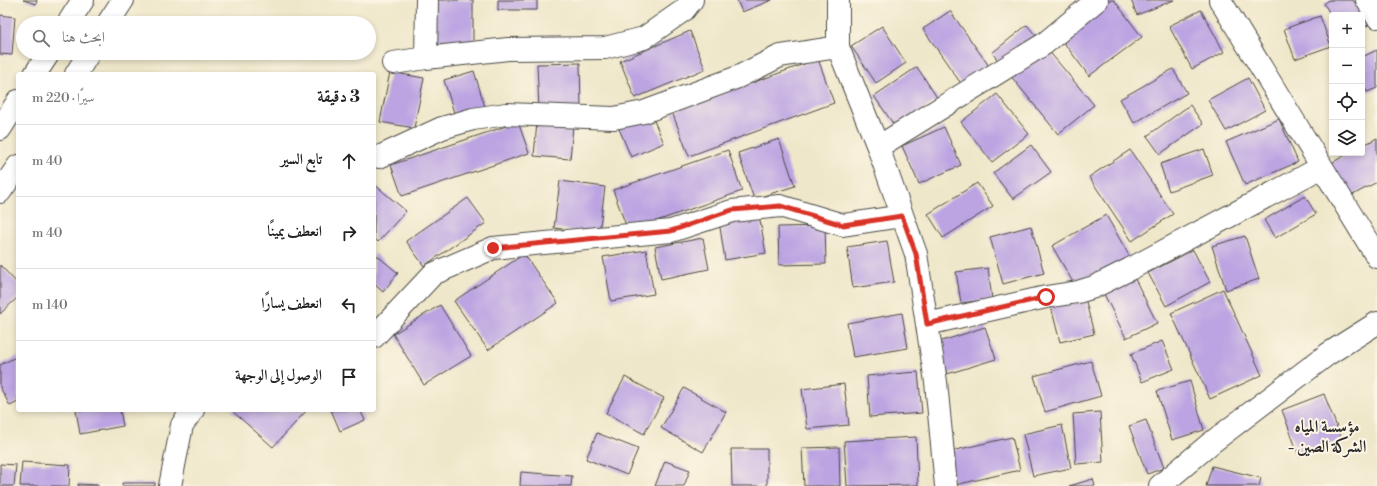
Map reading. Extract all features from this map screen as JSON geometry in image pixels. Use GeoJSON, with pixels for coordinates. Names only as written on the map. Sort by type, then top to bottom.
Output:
{"type":"FeatureCollection","features":[{"type":"Feature","properties":{"kind":"street"},"geometry":{"type":"LineString","coordinates":[[73,16],[83,0]]}},
{"type":"Feature","properties":{"kind":"street"},"geometry":{"type":"LineString","coordinates":[[113,16],[123,0]]}},
{"type":"Feature","properties":{"kind":"street"},"geometry":{"type":"LineString","coordinates":[[426,58],[427,0]]}},
{"type":"Feature","properties":{"kind":"street"},"geometry":{"type":"LineString","coordinates":[[393,63],[508,49],[606,48],[644,38],[684,10],[692,0]]}},
{"type":"Feature","properties":{"kind":"street"},"geometry":{"type":"LineString","coordinates":[[838,0],[838,47],[878,147],[916,254],[936,382],[946,486]]}},
{"type":"Feature","properties":{"kind":"street"},"geometry":{"type":"LineString","coordinates":[[878,147],[1044,44],[1097,0]]}},
{"type":"Feature","properties":{"kind":"street"},"geometry":{"type":"LineString","coordinates":[[1220,0],[1377,257]]}},
{"type":"Feature","properties":{"kind":"street"},"geometry":{"type":"LineString","coordinates":[[1366,0],[1377,17]]}},
{"type":"Feature","properties":{"kind":"street"},"geometry":{"type":"LineString","coordinates":[[379,157],[442,128],[473,119],[506,114],[614,118],[644,112],[738,77],[780,56],[838,47]]}},
{"type":"Feature","properties":{"kind":"street"},"geometry":{"type":"LineString","coordinates":[[36,72],[44,60]]}},
{"type":"Feature","properties":{"kind":"street"},"geometry":{"type":"LineString","coordinates":[[77,72],[85,60]]}},
{"type":"Feature","properties":{"kind":"street"},"geometry":{"type":"LineString","coordinates":[[0,129],[16,104]]}},
{"type":"Feature","properties":{"kind":"street"},"geometry":{"type":"LineString","coordinates":[[927,324],[1046,297],[1078,292],[1094,287],[1137,266],[1322,167]]}},
{"type":"Feature","properties":{"kind":"street"},"geometry":{"type":"LineString","coordinates":[[376,335],[433,274],[493,248],[671,231],[732,210],[780,206],[843,225],[902,216]]}},
{"type":"Feature","properties":{"kind":"street"},"geometry":{"type":"LineString","coordinates":[[1160,486],[1211,443],[1328,354],[1377,323]]}},
{"type":"Feature","properties":{"kind":"street"},"geometry":{"type":"LineString","coordinates":[[170,486],[182,425],[192,412]]}},
{"type":"Feature","properties":{"kind":"building"},"geometry":{"type":"Polygon","coordinates":[[[23,0],[37,0],[36,4],[23,0]]]}},
{"type":"Feature","properties":{"kind":"building"},"geometry":{"type":"Polygon","coordinates":[[[427,0],[473,0],[473,44],[428,45],[427,0]]]}},
{"type":"Feature","properties":{"kind":"building"},"geometry":{"type":"Polygon","coordinates":[[[498,0],[537,0],[537,10],[498,10],[498,0]]]}},
{"type":"Feature","properties":{"kind":"building"},"geometry":{"type":"Polygon","coordinates":[[[737,0],[772,0],[742,12],[737,0]]]}},
{"type":"Feature","properties":{"kind":"building"},"geometry":{"type":"Polygon","coordinates":[[[1104,0],[1114,0],[1142,37],[1089,76],[1058,35],[1104,0]]]}},
{"type":"Feature","properties":{"kind":"building"},"geometry":{"type":"Polygon","coordinates":[[[1131,0],[1174,0],[1137,15],[1131,0]]]}},
{"type":"Feature","properties":{"kind":"building"},"geometry":{"type":"Polygon","coordinates":[[[1329,0],[1353,0],[1362,12],[1329,12],[1324,4],[1329,0]]]}},
{"type":"Feature","properties":{"kind":"building"},"geometry":{"type":"Polygon","coordinates":[[[1201,10],[1224,52],[1192,69],[1169,26],[1201,10]]]}},
{"type":"Feature","properties":{"kind":"building"},"geometry":{"type":"Polygon","coordinates":[[[950,11],[989,66],[962,85],[923,29],[950,11]]]}},
{"type":"Feature","properties":{"kind":"building"},"geometry":{"type":"Polygon","coordinates":[[[0,15],[15,17],[12,55],[0,54],[0,15]]]}},
{"type":"Feature","properties":{"kind":"building"},"geometry":{"type":"Polygon","coordinates":[[[1320,16],[1329,41],[1329,47],[1295,59],[1284,29],[1320,16]]]}},
{"type":"Feature","properties":{"kind":"building"},"geometry":{"type":"Polygon","coordinates":[[[1365,17],[1370,24],[1365,27],[1365,17]]]}},
{"type":"Feature","properties":{"kind":"building"},"geometry":{"type":"Polygon","coordinates":[[[1027,25],[1094,105],[1058,134],[992,53],[1027,25]]]}},
{"type":"Feature","properties":{"kind":"building"},"geometry":{"type":"Polygon","coordinates":[[[882,26],[906,63],[876,83],[851,46],[882,26]]]}},
{"type":"Feature","properties":{"kind":"building"},"geometry":{"type":"Polygon","coordinates":[[[690,31],[705,69],[635,98],[620,61],[690,31]]]}},
{"type":"Feature","properties":{"kind":"building"},"geometry":{"type":"Polygon","coordinates":[[[1377,50],[1377,88],[1367,92],[1365,88],[1365,56],[1377,50]]]}},
{"type":"Feature","properties":{"kind":"building"},"geometry":{"type":"Polygon","coordinates":[[[818,59],[834,103],[689,156],[672,112],[818,59]]]}},
{"type":"Feature","properties":{"kind":"building"},"geometry":{"type":"Polygon","coordinates":[[[580,63],[581,107],[539,109],[537,64],[580,63]]]}},
{"type":"Feature","properties":{"kind":"building"},"geometry":{"type":"Polygon","coordinates":[[[917,67],[938,99],[896,128],[874,96],[917,67]]]}},
{"type":"Feature","properties":{"kind":"building"},"geometry":{"type":"Polygon","coordinates":[[[1173,69],[1187,93],[1134,123],[1120,99],[1173,69]]]}},
{"type":"Feature","properties":{"kind":"building"},"geometry":{"type":"Polygon","coordinates":[[[474,71],[485,107],[455,116],[444,80],[474,71]]]}},
{"type":"Feature","properties":{"kind":"building"},"geometry":{"type":"Polygon","coordinates":[[[390,72],[424,78],[414,128],[380,122],[390,72]]]}},
{"type":"Feature","properties":{"kind":"building"},"geometry":{"type":"Polygon","coordinates":[[[1248,78],[1265,110],[1226,131],[1208,100],[1248,78]]]}},
{"type":"Feature","properties":{"kind":"building"},"geometry":{"type":"Polygon","coordinates":[[[997,94],[1029,134],[992,162],[961,122],[997,94]]]}},
{"type":"Feature","properties":{"kind":"building"},"geometry":{"type":"Polygon","coordinates":[[[646,103],[664,143],[631,157],[614,117],[646,103]]]}},
{"type":"Feature","properties":{"kind":"building"},"geometry":{"type":"Polygon","coordinates":[[[1190,105],[1203,124],[1160,154],[1147,136],[1190,105]]]}},
{"type":"Feature","properties":{"kind":"building"},"geometry":{"type":"Polygon","coordinates":[[[1279,119],[1298,162],[1245,185],[1226,142],[1279,119]]]}},
{"type":"Feature","properties":{"kind":"building"},"geometry":{"type":"Polygon","coordinates":[[[518,122],[529,153],[402,196],[391,165],[518,122]]]}},
{"type":"Feature","properties":{"kind":"building"},"geometry":{"type":"Polygon","coordinates":[[[537,122],[573,126],[570,159],[534,156],[537,122]]]}},
{"type":"Feature","properties":{"kind":"building"},"geometry":{"type":"Polygon","coordinates":[[[944,127],[961,165],[919,184],[902,146],[944,127]]]}},
{"type":"Feature","properties":{"kind":"building"},"geometry":{"type":"Polygon","coordinates":[[[1377,138],[1377,182],[1347,198],[1328,165],[1344,156],[1365,156],[1365,144],[1377,138]]]}},
{"type":"Feature","properties":{"kind":"building"},"geometry":{"type":"Polygon","coordinates":[[[779,139],[795,186],[754,199],[738,153],[779,139]]]}},
{"type":"Feature","properties":{"kind":"building"},"geometry":{"type":"Polygon","coordinates":[[[1031,145],[1051,172],[1013,199],[993,173],[1031,145]]]}},
{"type":"Feature","properties":{"kind":"building"},"geometry":{"type":"Polygon","coordinates":[[[1204,149],[1213,175],[1169,191],[1160,164],[1204,149]]]}},
{"type":"Feature","properties":{"kind":"building"},"geometry":{"type":"Polygon","coordinates":[[[728,150],[742,191],[628,231],[613,190],[728,150]]]}},
{"type":"Feature","properties":{"kind":"building"},"geometry":{"type":"Polygon","coordinates":[[[1130,150],[1173,214],[1132,241],[1089,177],[1130,150]]]}},
{"type":"Feature","properties":{"kind":"building"},"geometry":{"type":"Polygon","coordinates":[[[560,181],[605,187],[599,234],[554,228],[560,181]]]}},
{"type":"Feature","properties":{"kind":"building"},"geometry":{"type":"Polygon","coordinates":[[[977,183],[993,206],[943,238],[928,214],[977,183]]]}},
{"type":"Feature","properties":{"kind":"building"},"geometry":{"type":"Polygon","coordinates":[[[376,186],[406,211],[378,242],[376,240],[376,186]]]}},
{"type":"Feature","properties":{"kind":"building"},"geometry":{"type":"Polygon","coordinates":[[[1305,196],[1316,214],[1275,238],[1264,220],[1305,196]]]}},
{"type":"Feature","properties":{"kind":"building"},"geometry":{"type":"Polygon","coordinates":[[[468,198],[486,223],[424,266],[406,241],[468,198]]]}},
{"type":"Feature","properties":{"kind":"building"},"geometry":{"type":"Polygon","coordinates":[[[759,215],[766,253],[725,260],[719,221],[759,215]]]}},
{"type":"Feature","properties":{"kind":"building"},"geometry":{"type":"Polygon","coordinates":[[[1106,215],[1131,259],[1077,289],[1052,246],[1106,215]]]}},
{"type":"Feature","properties":{"kind":"building"},"geometry":{"type":"Polygon","coordinates":[[[825,226],[826,264],[779,265],[778,227],[825,226]]]}},
{"type":"Feature","properties":{"kind":"building"},"geometry":{"type":"Polygon","coordinates":[[[1031,226],[1044,273],[1003,284],[990,237],[1031,226]]]}},
{"type":"Feature","properties":{"kind":"building"},"geometry":{"type":"Polygon","coordinates":[[[1245,236],[1259,279],[1226,290],[1212,246],[1245,236]]]}},
{"type":"Feature","properties":{"kind":"building"},"geometry":{"type":"Polygon","coordinates":[[[703,238],[709,269],[661,279],[655,247],[703,238]]]}},
{"type":"Feature","properties":{"kind":"building"},"geometry":{"type":"Polygon","coordinates":[[[887,241],[894,282],[853,288],[847,247],[887,241]]]}},
{"type":"Feature","properties":{"kind":"building"},"geometry":{"type":"Polygon","coordinates":[[[646,250],[654,294],[611,301],[603,257],[646,250]]]}},
{"type":"Feature","properties":{"kind":"building"},"geometry":{"type":"Polygon","coordinates":[[[1193,250],[1210,282],[1166,306],[1148,273],[1193,250]]]}},
{"type":"Feature","properties":{"kind":"building"},"geometry":{"type":"Polygon","coordinates":[[[524,254],[558,303],[488,350],[454,301],[524,254]]]}},
{"type":"Feature","properties":{"kind":"building"},"geometry":{"type":"Polygon","coordinates":[[[376,255],[398,273],[383,292],[376,286],[376,255]]]}},
{"type":"Feature","properties":{"kind":"building"},"geometry":{"type":"Polygon","coordinates":[[[0,265],[16,282],[16,299],[0,314],[0,265]]]}},
{"type":"Feature","properties":{"kind":"building"},"geometry":{"type":"Polygon","coordinates":[[[988,268],[992,299],[961,303],[956,272],[988,268]]]}},
{"type":"Feature","properties":{"kind":"building"},"geometry":{"type":"Polygon","coordinates":[[[1133,275],[1157,323],[1126,338],[1102,290],[1133,275]]]}},
{"type":"Feature","properties":{"kind":"building"},"geometry":{"type":"Polygon","coordinates":[[[1223,289],[1262,375],[1210,399],[1171,313],[1223,289]]]}},
{"type":"Feature","properties":{"kind":"building"},"geometry":{"type":"Polygon","coordinates":[[[1084,294],[1094,334],[1060,342],[1050,303],[1084,294]]]}},
{"type":"Feature","properties":{"kind":"building"},"geometry":{"type":"Polygon","coordinates":[[[440,305],[471,356],[424,385],[393,334],[440,305]]]}},
{"type":"Feature","properties":{"kind":"building"},"geometry":{"type":"Polygon","coordinates":[[[902,313],[908,348],[853,357],[847,323],[902,313]]]}},
{"type":"Feature","properties":{"kind":"building"},"geometry":{"type":"Polygon","coordinates":[[[985,327],[996,359],[947,374],[936,343],[985,327]]]}},
{"type":"Feature","properties":{"kind":"building"},"geometry":{"type":"Polygon","coordinates":[[[1162,341],[1174,369],[1142,382],[1131,354],[1162,341]]]}},
{"type":"Feature","properties":{"kind":"building"},"geometry":{"type":"Polygon","coordinates":[[[16,357],[16,403],[10,406],[0,387],[0,365],[16,357]]]}},
{"type":"Feature","properties":{"kind":"building"},"geometry":{"type":"Polygon","coordinates":[[[1091,361],[1101,396],[1045,412],[1034,376],[1091,361]]]}},
{"type":"Feature","properties":{"kind":"building"},"geometry":{"type":"Polygon","coordinates":[[[918,372],[922,413],[870,417],[867,376],[918,372]]]}},
{"type":"Feature","properties":{"kind":"building"},"geometry":{"type":"Polygon","coordinates":[[[625,377],[664,398],[644,434],[606,413],[625,377]]]}},
{"type":"Feature","properties":{"kind":"building"},"geometry":{"type":"Polygon","coordinates":[[[1190,381],[1204,430],[1172,440],[1157,391],[1190,381]]]}},
{"type":"Feature","properties":{"kind":"building"},"geometry":{"type":"Polygon","coordinates":[[[844,384],[849,425],[807,429],[802,389],[844,384]]]}},
{"type":"Feature","properties":{"kind":"building"},"geometry":{"type":"Polygon","coordinates":[[[684,388],[726,412],[703,452],[661,428],[684,388]]]}},
{"type":"Feature","properties":{"kind":"building"},"geometry":{"type":"Polygon","coordinates":[[[1324,394],[1342,440],[1299,456],[1282,410],[1324,394]]]}},
{"type":"Feature","properties":{"kind":"building"},"geometry":{"type":"Polygon","coordinates":[[[76,412],[120,412],[123,426],[80,434],[76,412]]]}},
{"type":"Feature","properties":{"kind":"building"},"geometry":{"type":"Polygon","coordinates":[[[233,412],[305,412],[273,447],[233,412]]]}},
{"type":"Feature","properties":{"kind":"building"},"geometry":{"type":"Polygon","coordinates":[[[332,412],[361,412],[365,420],[340,431],[332,412]]]}},
{"type":"Feature","properties":{"kind":"building"},"geometry":{"type":"Polygon","coordinates":[[[1100,412],[1103,462],[1076,464],[1073,414],[1100,412]]]}},
{"type":"Feature","properties":{"kind":"building"},"geometry":{"type":"Polygon","coordinates":[[[1146,420],[1164,468],[1147,474],[1129,426],[1146,420]]]}},
{"type":"Feature","properties":{"kind":"building"},"geometry":{"type":"Polygon","coordinates":[[[1062,425],[1071,468],[1033,476],[1023,434],[1062,425]]]}},
{"type":"Feature","properties":{"kind":"building"},"geometry":{"type":"Polygon","coordinates":[[[597,433],[638,449],[627,475],[586,459],[597,433]]]}},
{"type":"Feature","properties":{"kind":"building"},"geometry":{"type":"Polygon","coordinates":[[[916,437],[918,485],[847,486],[844,441],[916,437]]]}},
{"type":"Feature","properties":{"kind":"building"},"geometry":{"type":"Polygon","coordinates":[[[1012,437],[1020,470],[955,485],[947,452],[1012,437]]]}},
{"type":"Feature","properties":{"kind":"building"},"geometry":{"type":"Polygon","coordinates":[[[839,447],[840,486],[804,486],[802,448],[839,447]]]}},
{"type":"Feature","properties":{"kind":"building"},"geometry":{"type":"Polygon","coordinates":[[[731,449],[767,449],[767,486],[732,486],[731,449]]]}},
{"type":"Feature","properties":{"kind":"building"},"geometry":{"type":"Polygon","coordinates":[[[665,461],[690,470],[684,486],[655,486],[665,461]]]}},
{"type":"Feature","properties":{"kind":"building"},"geometry":{"type":"Polygon","coordinates":[[[22,462],[70,465],[69,486],[20,486],[22,462]]]}},
{"type":"Feature","properties":{"kind":"building"},"geometry":{"type":"Polygon","coordinates":[[[0,464],[16,465],[14,486],[0,486],[0,464]]]}},
{"type":"Feature","properties":{"kind":"building"},"geometry":{"type":"Polygon","coordinates":[[[1212,466],[1261,478],[1259,486],[1206,486],[1212,466]]]}},
{"type":"Feature","properties":{"kind":"building"},"geometry":{"type":"Polygon","coordinates":[[[521,472],[572,476],[571,486],[520,486],[521,472]]]}},
{"type":"Feature","properties":{"kind":"building"},"geometry":{"type":"Polygon","coordinates":[[[1093,479],[1095,486],[1069,486],[1093,479]]]}},
{"type":"Feature","properties":{"kind":"building"},"geometry":{"type":"Polygon","coordinates":[[[122,483],[155,483],[155,486],[122,486],[122,483]]]}},
{"type":"Feature","properties":{"kind":"building"},"geometry":{"type":"Polygon","coordinates":[[[78,484],[98,485],[98,486],[78,486],[78,484]]]}},
{"type":"Feature","properties":{"kind":"district","name":"مؤسسة المياه - الشركة الصين"},"geometry":{"type":"Point","coordinates":[1327,437]}},
{"type":"Feature","properties":{"kind":"route"},"geometry":{"type":"LineString","coordinates":[[493,248],[671,231],[732,210],[780,206],[843,225],[902,216],[916,254],[927,324],[1046,297]]}}]}
